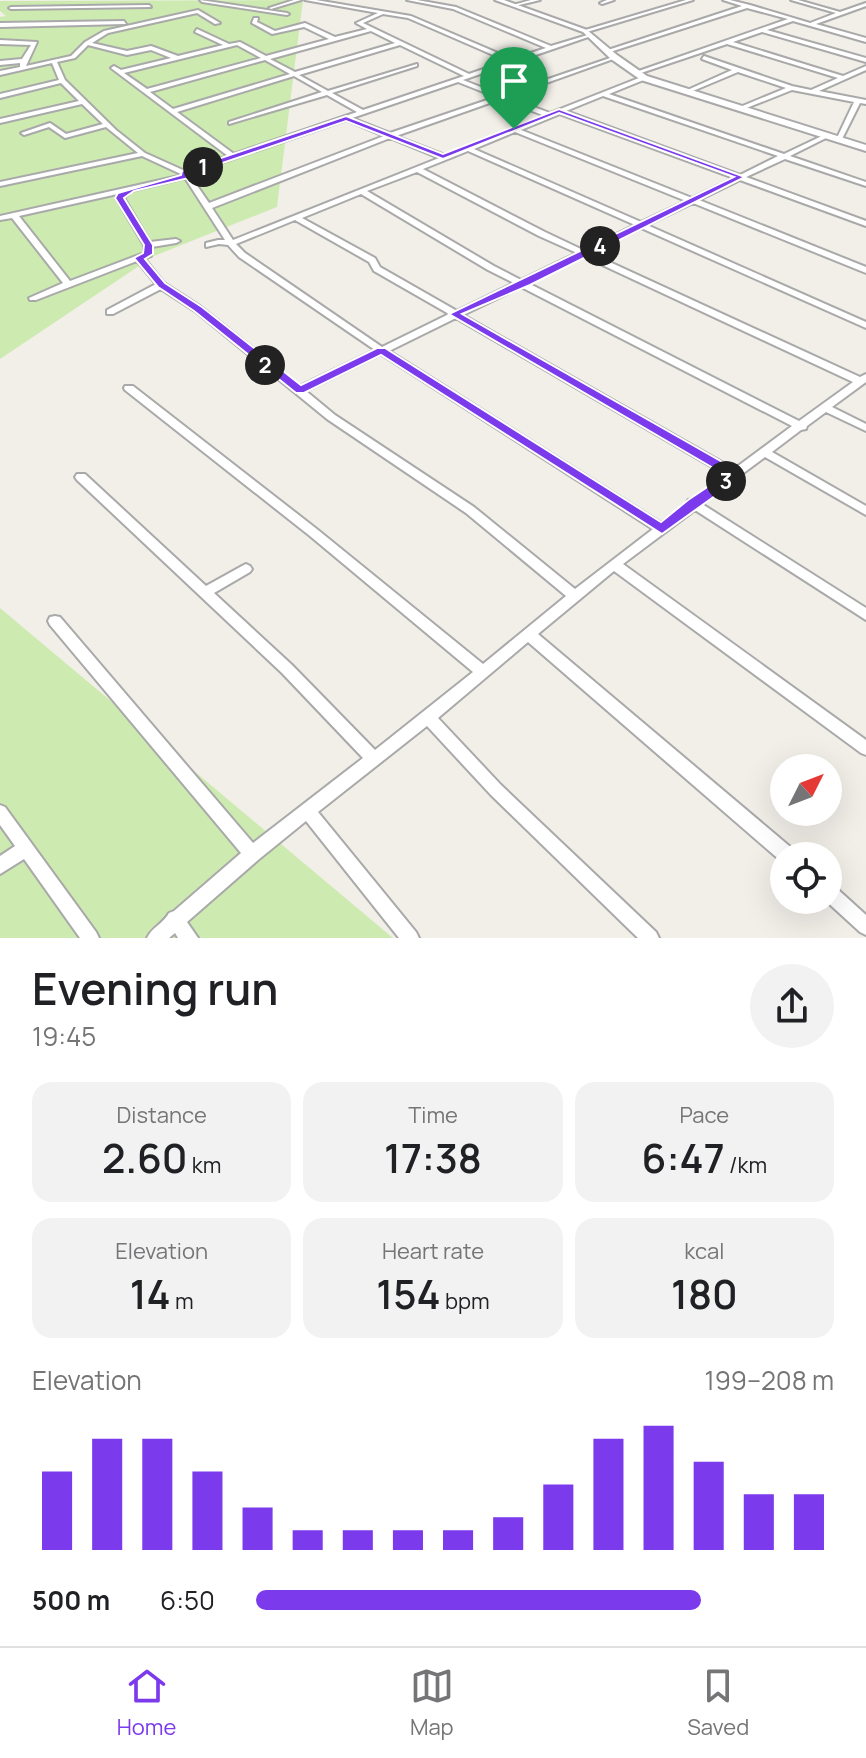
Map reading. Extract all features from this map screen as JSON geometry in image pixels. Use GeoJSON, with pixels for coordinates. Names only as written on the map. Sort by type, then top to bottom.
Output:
{"type":"FeatureCollection","features":[{"type":"Feature","properties":{"kind":"street"},"geometry":{"type":"LineString","coordinates":[[198,11],[203,0],[287,14]]}},
{"type":"Feature","properties":{"kind":"street"},"geometry":{"type":"LineString","coordinates":[[266,9],[299,0]]}},
{"type":"Feature","properties":{"kind":"street"},"geometry":{"type":"LineString","coordinates":[[307,0],[414,19],[511,61]]}},
{"type":"Feature","properties":{"kind":"street"},"geometry":{"type":"LineString","coordinates":[[409,0],[454,8],[551,48]]}},
{"type":"Feature","properties":{"kind":"street"},"geometry":{"type":"LineString","coordinates":[[498,0],[587,33],[640,76],[866,148]]}},
{"type":"Feature","properties":{"kind":"street"},"geometry":{"type":"LineString","coordinates":[[515,5],[538,0]]}},
{"type":"Feature","properties":{"kind":"street"},"geometry":{"type":"LineString","coordinates":[[602,3],[612,0]]}},
{"type":"Feature","properties":{"kind":"street"},"geometry":{"type":"LineString","coordinates":[[0,218],[186,175],[587,33],[691,0]]}},
{"type":"Feature","properties":{"kind":"street"},"geometry":{"type":"LineString","coordinates":[[725,0],[866,37]]}},
{"type":"Feature","properties":{"kind":"street"},"geometry":{"type":"LineString","coordinates":[[793,0],[840,13]]}},
{"type":"Feature","properties":{"kind":"street"},"geometry":{"type":"LineString","coordinates":[[138,24],[152,3]]}},
{"type":"Feature","properties":{"kind":"street"},"geometry":{"type":"LineString","coordinates":[[11,8],[152,3]]}},
{"type":"Feature","properties":{"kind":"street"},"geometry":{"type":"LineString","coordinates":[[810,24],[856,4],[866,3]]}},
{"type":"Feature","properties":{"kind":"street"},"geometry":{"type":"LineString","coordinates":[[856,4],[866,10]]}},
{"type":"Feature","properties":{"kind":"street"},"geometry":{"type":"LineString","coordinates":[[209,206],[389,136],[748,6]]}},
{"type":"Feature","properties":{"kind":"street"},"geometry":{"type":"LineString","coordinates":[[0,63],[55,63],[76,55],[87,43],[106,32],[198,11],[217,23]]}},
{"type":"Feature","properties":{"kind":"street"},"geometry":{"type":"LineString","coordinates":[[382,14],[359,22],[469,76]]}},
{"type":"Feature","properties":{"kind":"street"},"geometry":{"type":"LineString","coordinates":[[256,19],[254,22],[274,33],[305,25],[334,39]]}},
{"type":"Feature","properties":{"kind":"street"},"geometry":{"type":"LineString","coordinates":[[209,245],[232,243],[640,76],[794,19]]}},
{"type":"Feature","properties":{"kind":"street"},"geometry":{"type":"LineString","coordinates":[[0,25],[138,24]]}},
{"type":"Feature","properties":{"kind":"street"},"geometry":{"type":"LineString","coordinates":[[147,91],[371,29]]}},
{"type":"Feature","properties":{"kind":"street"},"geometry":{"type":"LineString","coordinates":[[761,30],[866,60]]}},
{"type":"Feature","properties":{"kind":"street"},"geometry":{"type":"LineString","coordinates":[[197,31],[228,45]]}},
{"type":"Feature","properties":{"kind":"street"},"geometry":{"type":"LineString","coordinates":[[0,42],[35,43],[23,65],[0,73]]}},
{"type":"Feature","properties":{"kind":"street"},"geometry":{"type":"LineString","coordinates":[[727,42],[843,78]]}},
{"type":"Feature","properties":{"kind":"street"},"geometry":{"type":"LineString","coordinates":[[87,43],[127,53],[151,48],[177,58]]}},
{"type":"Feature","properties":{"kind":"street"},"geometry":{"type":"LineString","coordinates":[[121,72],[238,43],[362,112]]}},
{"type":"Feature","properties":{"kind":"street"},"geometry":{"type":"LineString","coordinates":[[172,111],[400,43]]}},
{"type":"Feature","properties":{"kind":"street"},"geometry":{"type":"LineString","coordinates":[[704,58],[791,88],[862,101],[839,140]]}},
{"type":"Feature","properties":{"kind":"street"},"geometry":{"type":"LineString","coordinates":[[55,63],[62,81],[81,102],[143,154],[186,175],[242,255],[381,350],[662,529]]}},
{"type":"Feature","properties":{"kind":"street"},"geometry":{"type":"LineString","coordinates":[[231,123],[415,65]]}},
{"type":"Feature","properties":{"kind":"street"},"geometry":{"type":"LineString","coordinates":[[114,68],[233,156]]}},
{"type":"Feature","properties":{"kind":"street"},"geometry":{"type":"LineString","coordinates":[[812,92],[866,68]]}},
{"type":"Feature","properties":{"kind":"street"},"geometry":{"type":"LineString","coordinates":[[686,92],[739,69]]}},
{"type":"Feature","properties":{"kind":"street"},"geometry":{"type":"LineString","coordinates":[[458,80],[549,115]]}},
{"type":"Feature","properties":{"kind":"street"},"geometry":{"type":"LineString","coordinates":[[0,96],[62,81]]}},
{"type":"Feature","properties":{"kind":"street"},"geometry":{"type":"LineString","coordinates":[[742,108],[791,88]]}},
{"type":"Feature","properties":{"kind":"street"},"geometry":{"type":"LineString","coordinates":[[602,94],[866,184]]}},
{"type":"Feature","properties":{"kind":"street"},"geometry":{"type":"LineString","coordinates":[[0,121],[81,102]]}},
{"type":"Feature","properties":{"kind":"street"},"geometry":{"type":"LineString","coordinates":[[559,111],[866,224]]}},
{"type":"Feature","properties":{"kind":"street"},"geometry":{"type":"LineString","coordinates":[[346,118],[443,157]]}},
{"type":"Feature","properties":{"kind":"street"},"geometry":{"type":"LineString","coordinates":[[24,133],[50,125],[65,136],[108,124]]}},
{"type":"Feature","properties":{"kind":"street"},"geometry":{"type":"LineString","coordinates":[[514,129],[866,270]]}},
{"type":"Feature","properties":{"kind":"street"},"geometry":{"type":"LineString","coordinates":[[300,390],[826,136]]}},
{"type":"Feature","properties":{"kind":"street"},"geometry":{"type":"LineString","coordinates":[[467,148],[866,325]]}},
{"type":"Feature","properties":{"kind":"street"},"geometry":{"type":"LineString","coordinates":[[0,184],[143,154]]}},
{"type":"Feature","properties":{"kind":"street"},"geometry":{"type":"LineString","coordinates":[[417,169],[585,254],[863,379]]}},
{"type":"Feature","properties":{"kind":"street"},"geometry":{"type":"LineString","coordinates":[[33,298],[148,254],[148,245],[120,198],[121,194],[131,189]]}},
{"type":"Feature","properties":{"kind":"street"},"geometry":{"type":"LineString","coordinates":[[361,191],[491,268],[526,283],[802,427]]}},
{"type":"Feature","properties":{"kind":"street"},"geometry":{"type":"LineString","coordinates":[[13,214],[68,284]]}},
{"type":"Feature","properties":{"kind":"street"},"geometry":{"type":"LineString","coordinates":[[295,217],[372,260],[377,269],[735,475]]}},
{"type":"Feature","properties":{"kind":"street"},"geometry":{"type":"LineString","coordinates":[[148,245],[176,241]]}},
{"type":"Feature","properties":{"kind":"street"},"geometry":{"type":"LineString","coordinates":[[139,258],[161,285],[198,309],[331,417],[470,510],[575,596]]}},
{"type":"Feature","properties":{"kind":"street"},"geometry":{"type":"LineString","coordinates":[[110,312],[161,285]]}},
{"type":"Feature","properties":{"kind":"street"},"geometry":{"type":"LineString","coordinates":[[156,938],[252,854],[428,717],[614,564],[692,503],[802,427],[863,379]]}},
{"type":"Feature","properties":{"kind":"street"},"geometry":{"type":"LineString","coordinates":[[129,388],[314,533],[482,671]]}},
{"type":"Feature","properties":{"kind":"street"},"geometry":{"type":"LineString","coordinates":[[824,407],[866,428]]}},
{"type":"Feature","properties":{"kind":"street"},"geometry":{"type":"LineString","coordinates":[[766,453],[866,511]]}},
{"type":"Feature","properties":{"kind":"street"},"geometry":{"type":"LineString","coordinates":[[81,477],[298,680],[373,758]]}},
{"type":"Feature","properties":{"kind":"street"},"geometry":{"type":"LineString","coordinates":[[692,503],[866,615]]}},
{"type":"Feature","properties":{"kind":"street"},"geometry":{"type":"LineString","coordinates":[[614,564],[866,748]]}},
{"type":"Feature","properties":{"kind":"street"},"geometry":{"type":"LineString","coordinates":[[206,592],[246,569]]}},
{"type":"Feature","properties":{"kind":"street"},"geometry":{"type":"LineString","coordinates":[[55,621],[252,854]]}},
{"type":"Feature","properties":{"kind":"street"},"geometry":{"type":"LineString","coordinates":[[528,634],[772,842]]}},
{"type":"Feature","properties":{"kind":"street"},"geometry":{"type":"LineString","coordinates":[[428,717],[496,790],[650,938]]}},
{"type":"Feature","properties":{"kind":"street"},"geometry":{"type":"LineString","coordinates":[[307,810],[410,938]]}},
{"type":"Feature","properties":{"kind":"street"},"geometry":{"type":"LineString","coordinates":[[0,812],[90,938]]}},
{"type":"Feature","properties":{"kind":"street"},"geometry":{"type":"LineString","coordinates":[[0,866],[25,848]]}},
{"type":"Feature","properties":{"kind":"street"},"geometry":{"type":"LineString","coordinates":[[842,905],[866,926]]}},
{"type":"Feature","properties":{"kind":"street"},"geometry":{"type":"LineString","coordinates":[[175,919],[189,938]]}},
{"type":"Feature","properties":{"kind":"green space"},"geometry":{"type":"Polygon","coordinates":[[[303,0],[277,207],[154,256],[0,359],[0,17],[6,16],[0,11],[0,1],[303,0]]]}},
{"type":"Feature","properties":{"kind":"green space"},"geometry":{"type":"Polygon","coordinates":[[[0,608],[393,938],[0,938],[0,608]]]}},
{"type":"Feature","properties":{"kind":"route"},"geometry":{"type":"LineString","coordinates":[[559,111],[741,177],[526,283],[454,314],[735,475],[692,503],[662,529],[381,350],[300,390],[223,332],[198,309],[161,285],[139,258],[148,254],[148,245],[120,198],[121,194],[131,189],[186,176],[185,173],[346,118],[443,157],[514,129],[559,111]]}}]}
